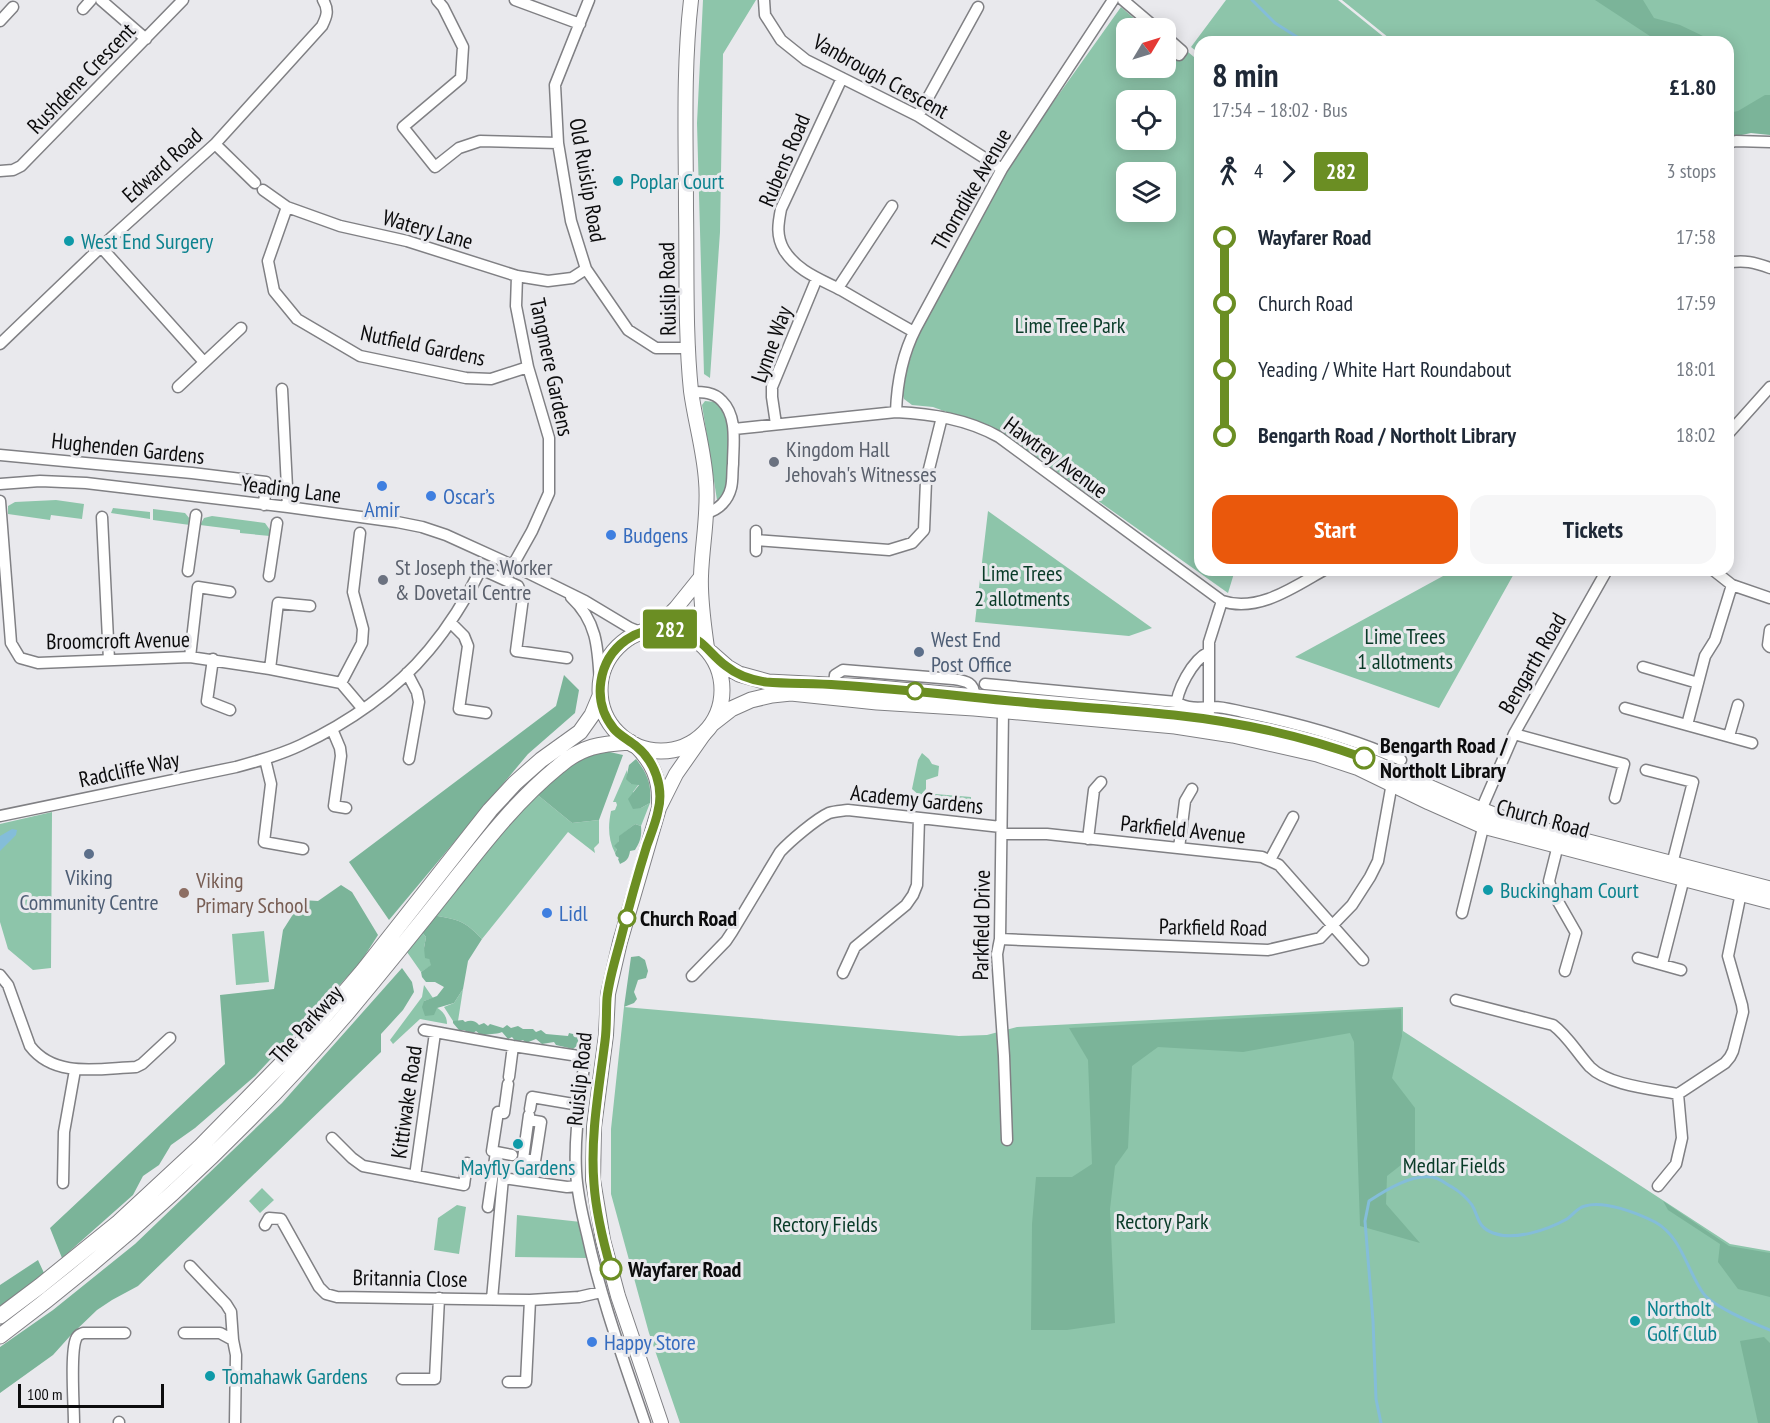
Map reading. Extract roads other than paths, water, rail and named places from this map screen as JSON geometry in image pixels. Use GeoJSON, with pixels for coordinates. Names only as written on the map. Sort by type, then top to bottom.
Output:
{"type":"FeatureCollection","features":[{"type":"Feature","properties":{"kind":"highway"},"geometry":{"type":"LineString","coordinates":[[659,628],[690,635],[709,651],[718,666],[722,681],[719,710],[709,728],[692,743],[677,749],[648,750],[633,744],[614,729],[606,717],[600,690],[604,668],[612,653],[624,641],[643,631],[659,628]]}},
{"type":"Feature","properties":{"kind":"highway","name":"Church Road"},"geometry":{"type":"LineString","coordinates":[[709,651],[733,671],[759,681],[834,684],[974,697],[1209,713],[1348,752],[1481,810],[1530,827],[1770,890]]}},
{"type":"Feature","properties":{"kind":"highway","name":"The Parkway"},"geometry":{"type":"LineString","coordinates":[[0,1336],[47,1301],[210,1159],[310,1056],[410,913],[490,810],[541,760],[585,727],[592,715],[600,690]]}},
{"type":"Feature","properties":{"kind":"highway","name":"Church Road"},"geometry":{"type":"LineString","coordinates":[[709,728],[731,709],[751,700],[782,693],[1175,726],[1233,735],[1317,754],[1359,768],[1438,807],[1484,826],[1770,901]]}},
{"type":"Feature","properties":{"kind":"highway","name":"The Parkway"},"geometry":{"type":"LineString","coordinates":[[0,1316],[119,1222],[201,1146],[416,928],[500,823],[525,796],[554,770],[585,748],[605,744],[633,744]]}},
{"type":"Feature","properties":{"kind":"main road","name":"Ruislip Road"},"geometry":{"type":"LineString","coordinates":[[691,0],[687,34],[686,81],[689,348],[692,392],[706,482],[701,577],[703,622],[709,651]]}},
{"type":"Feature","properties":{"kind":"main road"},"geometry":{"type":"LineString","coordinates":[[643,631],[666,618],[701,577]]}},
{"type":"Feature","properties":{"kind":"main road","name":"Ruislip Road"},"geometry":{"type":"LineString","coordinates":[[661,1423],[618,1296],[603,1240],[594,1180],[594,1127],[606,1035],[608,994],[620,942],[659,808],[676,774],[709,728]]}},
{"type":"Feature","properties":{"kind":"main road","name":"Ruislip Road"},"geometry":{"type":"LineString","coordinates":[[633,744],[650,761],[657,777],[659,808]]}},
{"type":"Feature","properties":{"kind":"street"},"geometry":{"type":"LineString","coordinates":[[83,9],[91,0]]}},
{"type":"Feature","properties":{"kind":"street"},"geometry":{"type":"LineString","coordinates":[[101,0],[146,39]]}},
{"type":"Feature","properties":{"kind":"street","name":"Rushdene Crescent"},"geometry":{"type":"LineString","coordinates":[[0,171],[13,170],[21,166],[183,0]]}},
{"type":"Feature","properties":{"kind":"street","name":"Edward Road"},"geometry":{"type":"LineString","coordinates":[[0,344],[4,333],[215,144],[322,26],[327,17],[327,7],[323,0]]}},
{"type":"Feature","properties":{"kind":"street"},"geometry":{"type":"LineString","coordinates":[[437,0],[463,47],[461,78],[403,127],[435,166],[459,148],[480,141],[558,143]]}},
{"type":"Feature","properties":{"kind":"street"},"geometry":{"type":"LineString","coordinates":[[514,0],[580,24]]}},
{"type":"Feature","properties":{"kind":"street","name":"Old Ruislip Road"},"geometry":{"type":"LineString","coordinates":[[589,0],[555,85],[558,143],[571,221],[586,269],[628,330],[656,348],[689,348]]}},
{"type":"Feature","properties":{"kind":"street","name":"Vanbrough Crescent"},"geometry":{"type":"LineString","coordinates":[[764,0],[765,15],[781,40],[806,60],[918,116],[1002,169]]}},
{"type":"Feature","properties":{"kind":"street","name":"Thorndike Avenue"},"geometry":{"type":"LineString","coordinates":[[896,411],[899,371],[914,332],[1002,169],[1113,0]]}},
{"type":"Feature","properties":{"kind":"street"},"geometry":{"type":"LineString","coordinates":[[1123,0],[1144,18]]}},
{"type":"Feature","properties":{"kind":"street"},"geometry":{"type":"LineString","coordinates":[[0,21],[14,7]]}},
{"type":"Feature","properties":{"kind":"street"},"geometry":{"type":"LineString","coordinates":[[918,116],[978,7]]}},
{"type":"Feature","properties":{"kind":"street"},"geometry":{"type":"LineString","coordinates":[[1176,46],[1182,51],[1179,55]]}},
{"type":"Feature","properties":{"kind":"street","name":"Rubens Road"},"geometry":{"type":"LineString","coordinates":[[842,78],[781,209],[777,231],[784,249],[799,267],[914,332]]}},
{"type":"Feature","properties":{"kind":"street"},"geometry":{"type":"LineString","coordinates":[[1734,142],[1770,142]]}},
{"type":"Feature","properties":{"kind":"street","name":"Watery Lane"},"geometry":{"type":"LineString","coordinates":[[215,144],[259,186],[287,207],[340,226],[407,241],[517,276],[548,281],[572,278],[586,269]]}},
{"type":"Feature","properties":{"kind":"street"},"geometry":{"type":"LineString","coordinates":[[838,288],[892,206]]}},
{"type":"Feature","properties":{"kind":"street","name":"Nutfield Gardens"},"geometry":{"type":"LineString","coordinates":[[287,207],[268,261],[274,291],[297,319],[360,356],[474,378],[490,379],[528,368]]}},
{"type":"Feature","properties":{"kind":"street"},"geometry":{"type":"LineString","coordinates":[[101,247],[204,362]]}},
{"type":"Feature","properties":{"kind":"street"},"geometry":{"type":"LineString","coordinates":[[1734,262],[1754,262],[1770,268]]}},
{"type":"Feature","properties":{"kind":"street","name":"Tangmere Gardens"},"geometry":{"type":"LineString","coordinates":[[512,565],[532,531],[549,493],[549,438],[528,368],[516,306],[517,276]]}},
{"type":"Feature","properties":{"kind":"street","name":"Lynne Way"},"geometry":{"type":"LineString","coordinates":[[776,424],[772,387],[817,278]]}},
{"type":"Feature","properties":{"kind":"street"},"geometry":{"type":"LineString","coordinates":[[178,387],[241,328]]}},
{"type":"Feature","properties":{"kind":"street"},"geometry":{"type":"LineString","coordinates":[[1734,427],[1770,387]]}},
{"type":"Feature","properties":{"kind":"street"},"geometry":{"type":"LineString","coordinates":[[282,389],[288,507]]}},
{"type":"Feature","properties":{"kind":"street"},"geometry":{"type":"LineString","coordinates":[[692,392],[711,393],[722,400],[730,413],[734,429],[732,487],[724,502],[717,509],[706,513]]}},
{"type":"Feature","properties":{"kind":"street","name":"Hawtrey Avenue"},"geometry":{"type":"LineString","coordinates":[[734,429],[896,411],[942,417],[980,427],[999,437],[1222,601]]}},
{"type":"Feature","properties":{"kind":"street"},"geometry":{"type":"LineString","coordinates":[[756,541],[889,550],[912,543],[924,530],[926,481],[942,417]]}},
{"type":"Feature","properties":{"kind":"street","name":"Hughenden Gardens"},"geometry":{"type":"LineString","coordinates":[[0,455],[266,482],[264,505]]}},
{"type":"Feature","properties":{"kind":"street","name":"Yeading Lane"},"geometry":{"type":"LineString","coordinates":[[0,484],[40,481],[86,483],[288,507],[422,527],[446,535],[512,565],[585,601],[630,628],[643,631]]}},
{"type":"Feature","properties":{"kind":"street","name":"Broomcroft Avenue"},"geometry":{"type":"LineString","coordinates":[[0,501],[5,621],[11,643],[20,658],[38,663],[190,657],[213,659],[341,683]]}},
{"type":"Feature","properties":{"kind":"street"},"geometry":{"type":"LineString","coordinates":[[188,571],[196,515]]}},
{"type":"Feature","properties":{"kind":"street"},"geometry":{"type":"LineString","coordinates":[[102,517],[109,660]]}},
{"type":"Feature","properties":{"kind":"street"},"geometry":{"type":"LineString","coordinates":[[270,576],[277,523]]}},
{"type":"Feature","properties":{"kind":"street"},"geometry":{"type":"LineString","coordinates":[[360,533],[353,592],[363,629],[362,643],[341,683],[363,709]]}},
{"type":"Feature","properties":{"kind":"street"},"geometry":{"type":"LineString","coordinates":[[512,565],[506,580],[518,586],[523,598],[516,651],[567,658]]}},
{"type":"Feature","properties":{"kind":"street","name":"Radcliffe Way"},"geometry":{"type":"LineString","coordinates":[[0,816],[236,767],[300,746],[363,709],[407,673],[430,650],[450,622],[470,592],[481,569],[506,580]]}},
{"type":"Feature","properties":{"kind":"street"},"geometry":{"type":"LineString","coordinates":[[1209,713],[1210,634],[1222,601],[1232,604],[1248,604],[1281,594],[1313,576]]}},
{"type":"Feature","properties":{"kind":"street","name":"Bengarth Road"},"geometry":{"type":"LineString","coordinates":[[1481,810],[1514,734],[1604,576]]}},
{"type":"Feature","properties":{"kind":"street"},"geometry":{"type":"LineString","coordinates":[[1721,576],[1732,585],[1770,598]]}},
{"type":"Feature","properties":{"kind":"street"},"geometry":{"type":"LineString","coordinates":[[1687,725],[1705,656],[1715,640],[1732,585]]}},
{"type":"Feature","properties":{"kind":"street"},"geometry":{"type":"LineString","coordinates":[[190,657],[198,587],[230,592]]}},
{"type":"Feature","properties":{"kind":"street","name":"Yeading Lane"},"geometry":{"type":"LineString","coordinates":[[564,591],[581,606],[592,626],[597,646],[600,690]]}},
{"type":"Feature","properties":{"kind":"street"},"geometry":{"type":"LineString","coordinates":[[270,669],[278,603],[310,606]]}},
{"type":"Feature","properties":{"kind":"street"},"geometry":{"type":"LineString","coordinates":[[450,622],[464,636],[468,646],[459,709],[486,713]]}},
{"type":"Feature","properties":{"kind":"street"},"geometry":{"type":"LineString","coordinates":[[1770,630],[1768,645],[1770,647]]}},
{"type":"Feature","properties":{"kind":"street"},"geometry":{"type":"LineString","coordinates":[[1176,709],[1185,678],[1199,658],[1209,652]]}},
{"type":"Feature","properties":{"kind":"street"},"geometry":{"type":"LineString","coordinates":[[213,659],[207,701],[230,710]]}},
{"type":"Feature","properties":{"kind":"street"},"geometry":{"type":"LineString","coordinates":[[1643,667],[1698,683]]}},
{"type":"Feature","properties":{"kind":"street"},"geometry":{"type":"LineString","coordinates":[[407,673],[417,692],[418,702],[410,759]]}},
{"type":"Feature","properties":{"kind":"street","name":"Church Road"},"geometry":{"type":"LineString","coordinates":[[985,684],[1176,709]]}},
{"type":"Feature","properties":{"kind":"street"},"geometry":{"type":"LineString","coordinates":[[1729,736],[1738,705]]}},
{"type":"Feature","properties":{"kind":"street"},"geometry":{"type":"LineString","coordinates":[[1625,708],[1752,743]]}},
{"type":"Feature","properties":{"kind":"street","name":"Parkfield Drive"},"geometry":{"type":"LineString","coordinates":[[1003,711],[1000,939],[997,954],[1007,1140]]}},
{"type":"Feature","properties":{"kind":"street","name":"Church Road"},"geometry":{"type":"LineString","coordinates":[[1209,713],[1271,717],[1324,731],[1401,760]]}},
{"type":"Feature","properties":{"kind":"street"},"geometry":{"type":"LineString","coordinates":[[332,729],[341,756],[334,806],[346,808]]}},
{"type":"Feature","properties":{"kind":"street"},"geometry":{"type":"LineString","coordinates":[[1514,734],[1624,764],[1615,798]]}},
{"type":"Feature","properties":{"kind":"street"},"geometry":{"type":"LineString","coordinates":[[266,759],[271,784],[264,842],[303,849]]}},
{"type":"Feature","properties":{"kind":"street"},"geometry":{"type":"LineString","coordinates":[[1646,770],[1692,782],[1672,864]]}},
{"type":"Feature","properties":{"kind":"street"},"geometry":{"type":"LineString","coordinates":[[1088,839],[1094,790],[1101,782]]}},
{"type":"Feature","properties":{"kind":"street","name":"Parkfield Road"},"geometry":{"type":"LineString","coordinates":[[1000,939],[1268,950],[1320,938],[1352,905],[1378,861],[1392,783]]}},
{"type":"Feature","properties":{"kind":"street"},"geometry":{"type":"LineString","coordinates":[[1179,848],[1185,801],[1192,789]]}},
{"type":"Feature","properties":{"kind":"street","name":"Academy Gardens"},"geometry":{"type":"LineString","coordinates":[[692,976],[726,941],[780,852],[826,814],[848,810],[1001,831]]}},
{"type":"Feature","properties":{"kind":"street"},"geometry":{"type":"LineString","coordinates":[[1270,860],[1293,817]]}},
{"type":"Feature","properties":{"kind":"street"},"geometry":{"type":"LineString","coordinates":[[843,973],[855,947],[906,905],[913,895],[917,885],[919,818]]}},
{"type":"Feature","properties":{"kind":"street","name":"Parkfield Avenue"},"geometry":{"type":"LineString","coordinates":[[1001,831],[1262,857],[1279,865],[1363,960]]}},
{"type":"Feature","properties":{"kind":"street"},"geometry":{"type":"LineString","coordinates":[[1462,913],[1482,832]]}},
{"type":"Feature","properties":{"kind":"street"},"geometry":{"type":"LineString","coordinates":[[1558,845],[1549,881],[1552,891],[1576,933],[1565,972]]}},
{"type":"Feature","properties":{"kind":"street"},"geometry":{"type":"LineString","coordinates":[[1662,964],[1684,878]]}},
{"type":"Feature","properties":{"kind":"street"},"geometry":{"type":"LineString","coordinates":[[1456,1000],[1553,1025],[1563,1032],[1590,1067],[1607,1080],[1678,1094],[1725,1063],[1733,1051],[1743,1012],[1728,956],[1741,893]]}},
{"type":"Feature","properties":{"kind":"street"},"geometry":{"type":"LineString","coordinates":[[1638,958],[1682,969]]}},
{"type":"Feature","properties":{"kind":"street"},"geometry":{"type":"LineString","coordinates":[[0,975],[8,985],[30,1046],[36,1054],[56,1066],[75,1070],[136,1067],[170,1038]]}},
{"type":"Feature","properties":{"kind":"street","name":"Kittiwake Road"},"geometry":{"type":"LineString","coordinates":[[415,1176],[430,1032],[585,1057],[579,1105]]}},
{"type":"Feature","properties":{"kind":"street"},"geometry":{"type":"LineString","coordinates":[[512,1155],[492,1151],[498,1112],[504,1113],[513,1047]]}},
{"type":"Feature","properties":{"kind":"street"},"geometry":{"type":"LineString","coordinates":[[63,1183],[64,1132],[75,1070]]}},
{"type":"Feature","properties":{"kind":"street"},"geometry":{"type":"LineString","coordinates":[[1658,1186],[1676,1164],[1682,1138],[1678,1094]]}},
{"type":"Feature","properties":{"kind":"street"},"geometry":{"type":"LineString","coordinates":[[534,1170],[541,1122],[530,1114],[531,1097],[579,1105],[577,1186],[592,1260],[645,1423]]}},
{"type":"Feature","properties":{"kind":"street"},"geometry":{"type":"LineString","coordinates":[[578,1124],[594,1127]]}},
{"type":"Feature","properties":{"kind":"street"},"geometry":{"type":"LineString","coordinates":[[332,1138],[363,1166],[415,1176],[464,1185],[467,1163]]}},
{"type":"Feature","properties":{"kind":"street"},"geometry":{"type":"LineString","coordinates":[[488,1207],[496,1152]]}},
{"type":"Feature","properties":{"kind":"street"},"geometry":{"type":"LineString","coordinates":[[492,1299],[503,1178],[534,1170],[567,1187],[577,1186]]}},
{"type":"Feature","properties":{"kind":"street","name":"Britannia Close"},"geometry":{"type":"LineString","coordinates":[[265,1225],[269,1218],[281,1219],[319,1287],[326,1294],[337,1297],[530,1300],[579,1297],[601,1292]]}},
{"type":"Feature","properties":{"kind":"street"},"geometry":{"type":"LineString","coordinates":[[190,1266],[231,1312],[236,1355],[234,1423]]}},
{"type":"Feature","properties":{"kind":"street"},"geometry":{"type":"LineString","coordinates":[[402,1379],[435,1379],[439,1298]]}},
{"type":"Feature","properties":{"kind":"street"},"geometry":{"type":"LineString","coordinates":[[507,1382],[526,1382],[530,1300]]}},
{"type":"Feature","properties":{"kind":"street"},"geometry":{"type":"LineString","coordinates":[[74,1423],[73,1356],[76,1340],[83,1333],[125,1333]]}},
{"type":"Feature","properties":{"kind":"street"},"geometry":{"type":"LineString","coordinates":[[184,1333],[220,1333],[233,1340]]}},
{"type":"Feature","properties":{"kind":"water"},"geometry":{"type":"Polygon","coordinates":[[[12,829],[17,830],[16,835],[0,851],[0,836],[12,829]]]}},
{"type":"Feature","properties":{"kind":"waterway"},"geometry":{"type":"LineString","coordinates":[[1252,0],[1275,23],[1296,36]]}},
{"type":"Feature","properties":{"kind":"waterway"},"geometry":{"type":"LineString","coordinates":[[1381,1423],[1376,1399],[1373,1321],[1365,1221],[1369,1201],[1410,1180],[1436,1178],[1455,1189],[1470,1203],[1484,1228],[1502,1235],[1521,1235],[1541,1230],[1567,1219],[1582,1207],[1593,1205],[1620,1208],[1648,1218],[1664,1228],[1671,1236],[1683,1254],[1697,1284],[1708,1298],[1734,1314],[1770,1330]]}},
{"type":"Feature","properties":{"kind":"tunnel"},"geometry":{"type":"LineString","coordinates":[[533,1173],[535,1163]]}},
{"type":"Feature","properties":{"kind":"place","name":"Poplar Court"},"geometry":{"type":"Point","coordinates":[618,181]}},
{"type":"Feature","properties":{"kind":"place","name":"West End Surgery"},"geometry":{"type":"Point","coordinates":[69,241]}},
{"type":"Feature","properties":{"kind":"place","name":"Kingdom Hall Jehovah's Witnesses"},"geometry":{"type":"Point","coordinates":[774,462]}},
{"type":"Feature","properties":{"kind":"place","name":"Amir"},"geometry":{"type":"Point","coordinates":[382,486]}},
{"type":"Feature","properties":{"kind":"place","name":"Oscar’s"},"geometry":{"type":"Point","coordinates":[431,496]}},
{"type":"Feature","properties":{"kind":"place","name":"Budgens"},"geometry":{"type":"Point","coordinates":[611,535]}},
{"type":"Feature","properties":{"kind":"place","name":"St Joseph the Worker & Dovetail Centre"},"geometry":{"type":"Point","coordinates":[383,580]}},
{"type":"Feature","properties":{"kind":"place","name":"West End Post Office"},"geometry":{"type":"Point","coordinates":[919,652]}},
{"type":"Feature","properties":{"kind":"place","name":"Bengarth Road / Northolt Library"},"geometry":{"type":"Point","coordinates":[1364,758]}},
{"type":"Feature","properties":{"kind":"place","name":"Viking Community Centre"},"geometry":{"type":"Point","coordinates":[89,854]}},
{"type":"Feature","properties":{"kind":"place","name":"Buckingham Court"},"geometry":{"type":"Point","coordinates":[1488,890]}},
{"type":"Feature","properties":{"kind":"place","name":"Viking Primary School"},"geometry":{"type":"Point","coordinates":[184,893]}},
{"type":"Feature","properties":{"kind":"place","name":"Lidl"},"geometry":{"type":"Point","coordinates":[547,913]}},
{"type":"Feature","properties":{"kind":"place","name":"Church Road"},"geometry":{"type":"Point","coordinates":[627,918]}},
{"type":"Feature","properties":{"kind":"place","name":"Mayfly Gardens"},"geometry":{"type":"Point","coordinates":[518,1144]}},
{"type":"Feature","properties":{"kind":"place","name":"Wayfarer Road"},"geometry":{"type":"Point","coordinates":[611,1269]}},
{"type":"Feature","properties":{"kind":"place","name":"Northolt Golf Club"},"geometry":{"type":"Point","coordinates":[1635,1321]}},
{"type":"Feature","properties":{"kind":"place","name":"Happy Store"},"geometry":{"type":"Point","coordinates":[592,1342]}},
{"type":"Feature","properties":{"kind":"place","name":"Tomahawk Gardens"},"geometry":{"type":"Point","coordinates":[210,1376]}},
{"type":"Feature","properties":{"kind":"park label","name":"Lime Tree Park"},"geometry":{"type":"Point","coordinates":[1070,325]}},
{"type":"Feature","properties":{"kind":"park label","name":"Lime Trees 2 allotments"},"geometry":{"type":"Point","coordinates":[1022,586]}},
{"type":"Feature","properties":{"kind":"park label","name":"Lime Trees 1 allotments"},"geometry":{"type":"Point","coordinates":[1405,648]}},
{"type":"Feature","properties":{"kind":"park label","name":"Medlar Fields"},"geometry":{"type":"Point","coordinates":[1454,1165]}},
{"type":"Feature","properties":{"kind":"park label","name":"Rectory Park"},"geometry":{"type":"Point","coordinates":[1162,1221]}},
{"type":"Feature","properties":{"kind":"park label","name":"Rectory Fields"},"geometry":{"type":"Point","coordinates":[825,1224]}}]}
